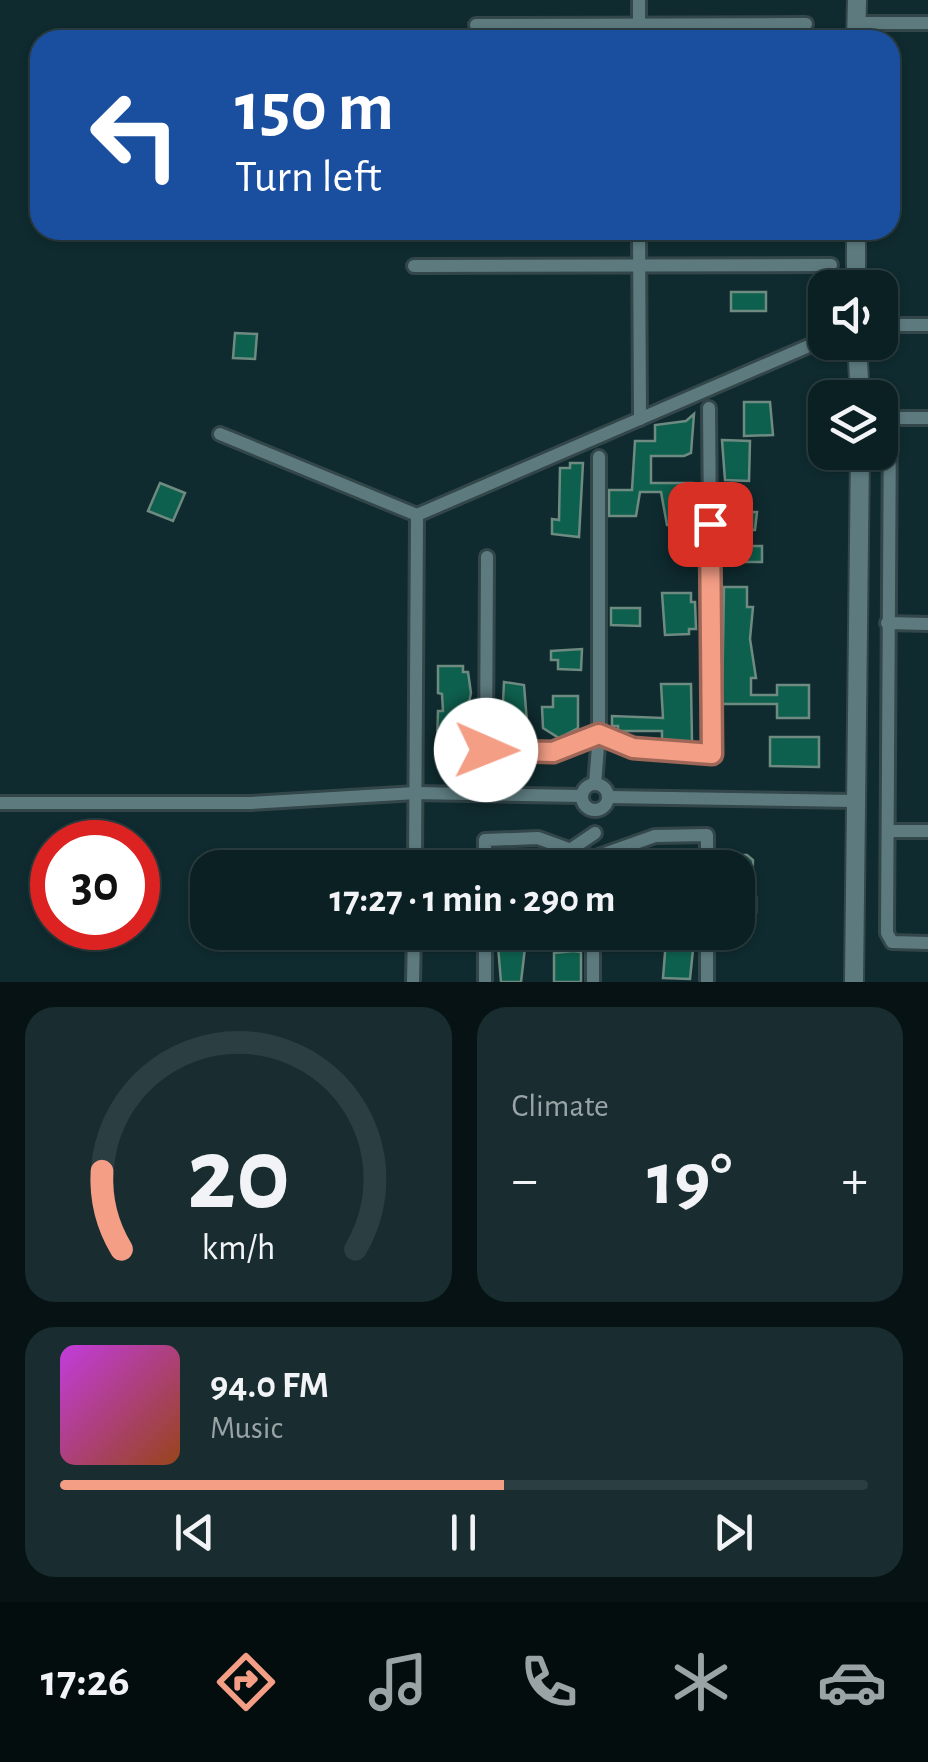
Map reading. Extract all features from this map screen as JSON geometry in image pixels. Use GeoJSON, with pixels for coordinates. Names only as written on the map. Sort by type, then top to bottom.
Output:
{"type":"FeatureCollection","features":[{"type":"Feature","properties":{"kind":"street"},"geometry":{"type":"LineString","coordinates":[[639,0],[639,30]]}},
{"type":"Feature","properties":{"kind":"street"},"geometry":{"type":"LineString","coordinates":[[856,0],[856,30]]}},
{"type":"Feature","properties":{"kind":"street"},"geometry":{"type":"LineString","coordinates":[[865,30],[928,23]]}},
{"type":"Feature","properties":{"kind":"street"},"geometry":{"type":"LineString","coordinates":[[476,25],[806,24]]}},
{"type":"Feature","properties":{"kind":"street"},"geometry":{"type":"LineString","coordinates":[[639,240],[640,419]]}},
{"type":"Feature","properties":{"kind":"street"},"geometry":{"type":"LineString","coordinates":[[856,240],[856,270]]}},
{"type":"Feature","properties":{"kind":"street"},"geometry":{"type":"LineString","coordinates":[[414,266],[831,265]]}},
{"type":"Feature","properties":{"kind":"street"},"geometry":{"type":"LineString","coordinates":[[898,325],[928,325]]}},
{"type":"Feature","properties":{"kind":"street"},"geometry":{"type":"LineString","coordinates":[[220,434],[417,515],[808,346]]}},
{"type":"Feature","properties":{"kind":"street"},"geometry":{"type":"LineString","coordinates":[[487,556],[486,750],[553,752],[599,734],[633,748],[712,754],[709,408]]}},
{"type":"Feature","properties":{"kind":"street"},"geometry":{"type":"LineString","coordinates":[[898,418],[928,418]]}},
{"type":"Feature","properties":{"kind":"street"},"geometry":{"type":"LineString","coordinates":[[595,784],[599,734],[599,457]]}},
{"type":"Feature","properties":{"kind":"street"},"geometry":{"type":"LineString","coordinates":[[854,982],[860,470]]}},
{"type":"Feature","properties":{"kind":"street"},"geometry":{"type":"LineString","coordinates":[[886,470],[888,937],[892,942],[928,943]]}},
{"type":"Feature","properties":{"kind":"street"},"geometry":{"type":"LineString","coordinates":[[415,850],[417,515]]}},
{"type":"Feature","properties":{"kind":"street"},"geometry":{"type":"LineString","coordinates":[[887,623],[928,624]]}},
{"type":"Feature","properties":{"kind":"street"},"geometry":{"type":"LineString","coordinates":[[595,784],[607,790],[608,796],[607,804],[595,810],[588,808],[582,796],[584,790],[595,784]]}},
{"type":"Feature","properties":{"kind":"street"},"geometry":{"type":"LineString","coordinates":[[0,803],[251,802],[416,793],[582,796]]}},
{"type":"Feature","properties":{"kind":"street"},"geometry":{"type":"LineString","coordinates":[[608,796],[854,801]]}},
{"type":"Feature","properties":{"kind":"street"},"geometry":{"type":"LineString","coordinates":[[595,810],[595,832],[616,850],[655,836],[707,835],[707,850]]}},
{"type":"Feature","properties":{"kind":"street"},"geometry":{"type":"LineString","coordinates":[[888,831],[928,832]]}},
{"type":"Feature","properties":{"kind":"street"},"geometry":{"type":"LineString","coordinates":[[485,850],[485,840],[538,838],[570,850],[595,832]]}},
{"type":"Feature","properties":{"kind":"street"},"geometry":{"type":"LineString","coordinates":[[413,982],[414,950]]}},
{"type":"Feature","properties":{"kind":"street"},"geometry":{"type":"LineString","coordinates":[[485,950],[486,982]]}},
{"type":"Feature","properties":{"kind":"street"},"geometry":{"type":"LineString","coordinates":[[593,950],[593,982]]}},
{"type":"Feature","properties":{"kind":"street"},"geometry":{"type":"LineString","coordinates":[[707,950],[707,982]]}},
{"type":"Feature","properties":{"kind":"building"},"geometry":{"type":"Polygon","coordinates":[[[731,292],[766,292],[766,311],[731,311],[731,292]]]}},
{"type":"Feature","properties":{"kind":"building"},"geometry":{"type":"Polygon","coordinates":[[[235,333],[257,334],[255,359],[233,358],[235,333]]]}},
{"type":"Feature","properties":{"kind":"building"},"geometry":{"type":"Polygon","coordinates":[[[744,402],[770,402],[773,435],[744,436],[744,402]]]}},
{"type":"Feature","properties":{"kind":"building"},"geometry":{"type":"Polygon","coordinates":[[[694,414],[691,453],[651,456],[651,483],[693,483],[692,525],[667,525],[661,492],[640,492],[636,516],[609,516],[609,490],[632,490],[635,441],[655,441],[655,425],[686,421],[694,414]]]}},
{"type":"Feature","properties":{"kind":"building"},"geometry":{"type":"Polygon","coordinates":[[[722,440],[750,441],[749,481],[725,480],[722,440]]]}},
{"type":"Feature","properties":{"kind":"building"},"geometry":{"type":"Polygon","coordinates":[[[570,463],[583,463],[579,537],[552,534],[552,519],[559,520],[560,468],[570,468],[570,463]]]}},
{"type":"Feature","properties":{"kind":"building"},"geometry":{"type":"Polygon","coordinates":[[[160,483],[185,493],[173,521],[148,511],[160,483]]]}},
{"type":"Feature","properties":{"kind":"building"},"geometry":{"type":"Polygon","coordinates":[[[725,503],[742,503],[749,512],[757,512],[755,530],[750,530],[750,546],[762,546],[762,562],[728,562],[728,553],[723,553],[725,503]]]}},
{"type":"Feature","properties":{"kind":"building"},"geometry":{"type":"Polygon","coordinates":[[[724,587],[747,587],[747,607],[753,607],[750,639],[756,678],[751,678],[751,695],[777,695],[777,685],[809,685],[809,718],[777,718],[777,704],[722,704],[724,587]]]}},
{"type":"Feature","properties":{"kind":"building"},"geometry":{"type":"Polygon","coordinates":[[[662,593],[691,593],[696,629],[689,629],[689,634],[665,635],[662,593]]]}},
{"type":"Feature","properties":{"kind":"building"},"geometry":{"type":"Polygon","coordinates":[[[611,608],[640,608],[640,626],[611,625],[611,608]]]}},
{"type":"Feature","properties":{"kind":"building"},"geometry":{"type":"Polygon","coordinates":[[[582,649],[581,670],[558,669],[558,660],[551,660],[551,651],[582,649]]]}},
{"type":"Feature","properties":{"kind":"building"},"geometry":{"type":"Polygon","coordinates":[[[438,666],[463,666],[463,672],[468,672],[471,693],[465,722],[465,763],[447,763],[447,743],[437,743],[438,711],[443,711],[438,666]]]}},
{"type":"Feature","properties":{"kind":"building"},"geometry":{"type":"Polygon","coordinates":[[[504,682],[524,685],[527,722],[502,722],[504,682]]]}},
{"type":"Feature","properties":{"kind":"building"},"geometry":{"type":"Polygon","coordinates":[[[661,684],[691,684],[692,742],[662,740],[662,731],[618,731],[618,726],[612,726],[612,716],[663,718],[661,684]]]}},
{"type":"Feature","properties":{"kind":"building"},"geometry":{"type":"Polygon","coordinates":[[[553,696],[578,696],[578,728],[559,738],[543,728],[542,707],[553,707],[553,696]]]}},
{"type":"Feature","properties":{"kind":"building"},"geometry":{"type":"Polygon","coordinates":[[[770,737],[819,737],[819,767],[770,766],[770,737]]]}},
{"type":"Feature","properties":{"kind":"building"},"geometry":{"type":"Polygon","coordinates":[[[498,950],[525,950],[521,982],[501,982],[498,950]]]}},
{"type":"Feature","properties":{"kind":"building"},"geometry":{"type":"Polygon","coordinates":[[[665,950],[693,950],[690,979],[663,978],[665,950]]]}},
{"type":"Feature","properties":{"kind":"building"},"geometry":{"type":"Polygon","coordinates":[[[581,952],[581,982],[554,982],[554,953],[581,952]]]}},
{"type":"Feature","properties":{"kind":"route"},"geometry":{"type":"LineString","coordinates":[[486,750],[553,752],[599,734],[633,748],[712,754],[710,524]]}}]}
